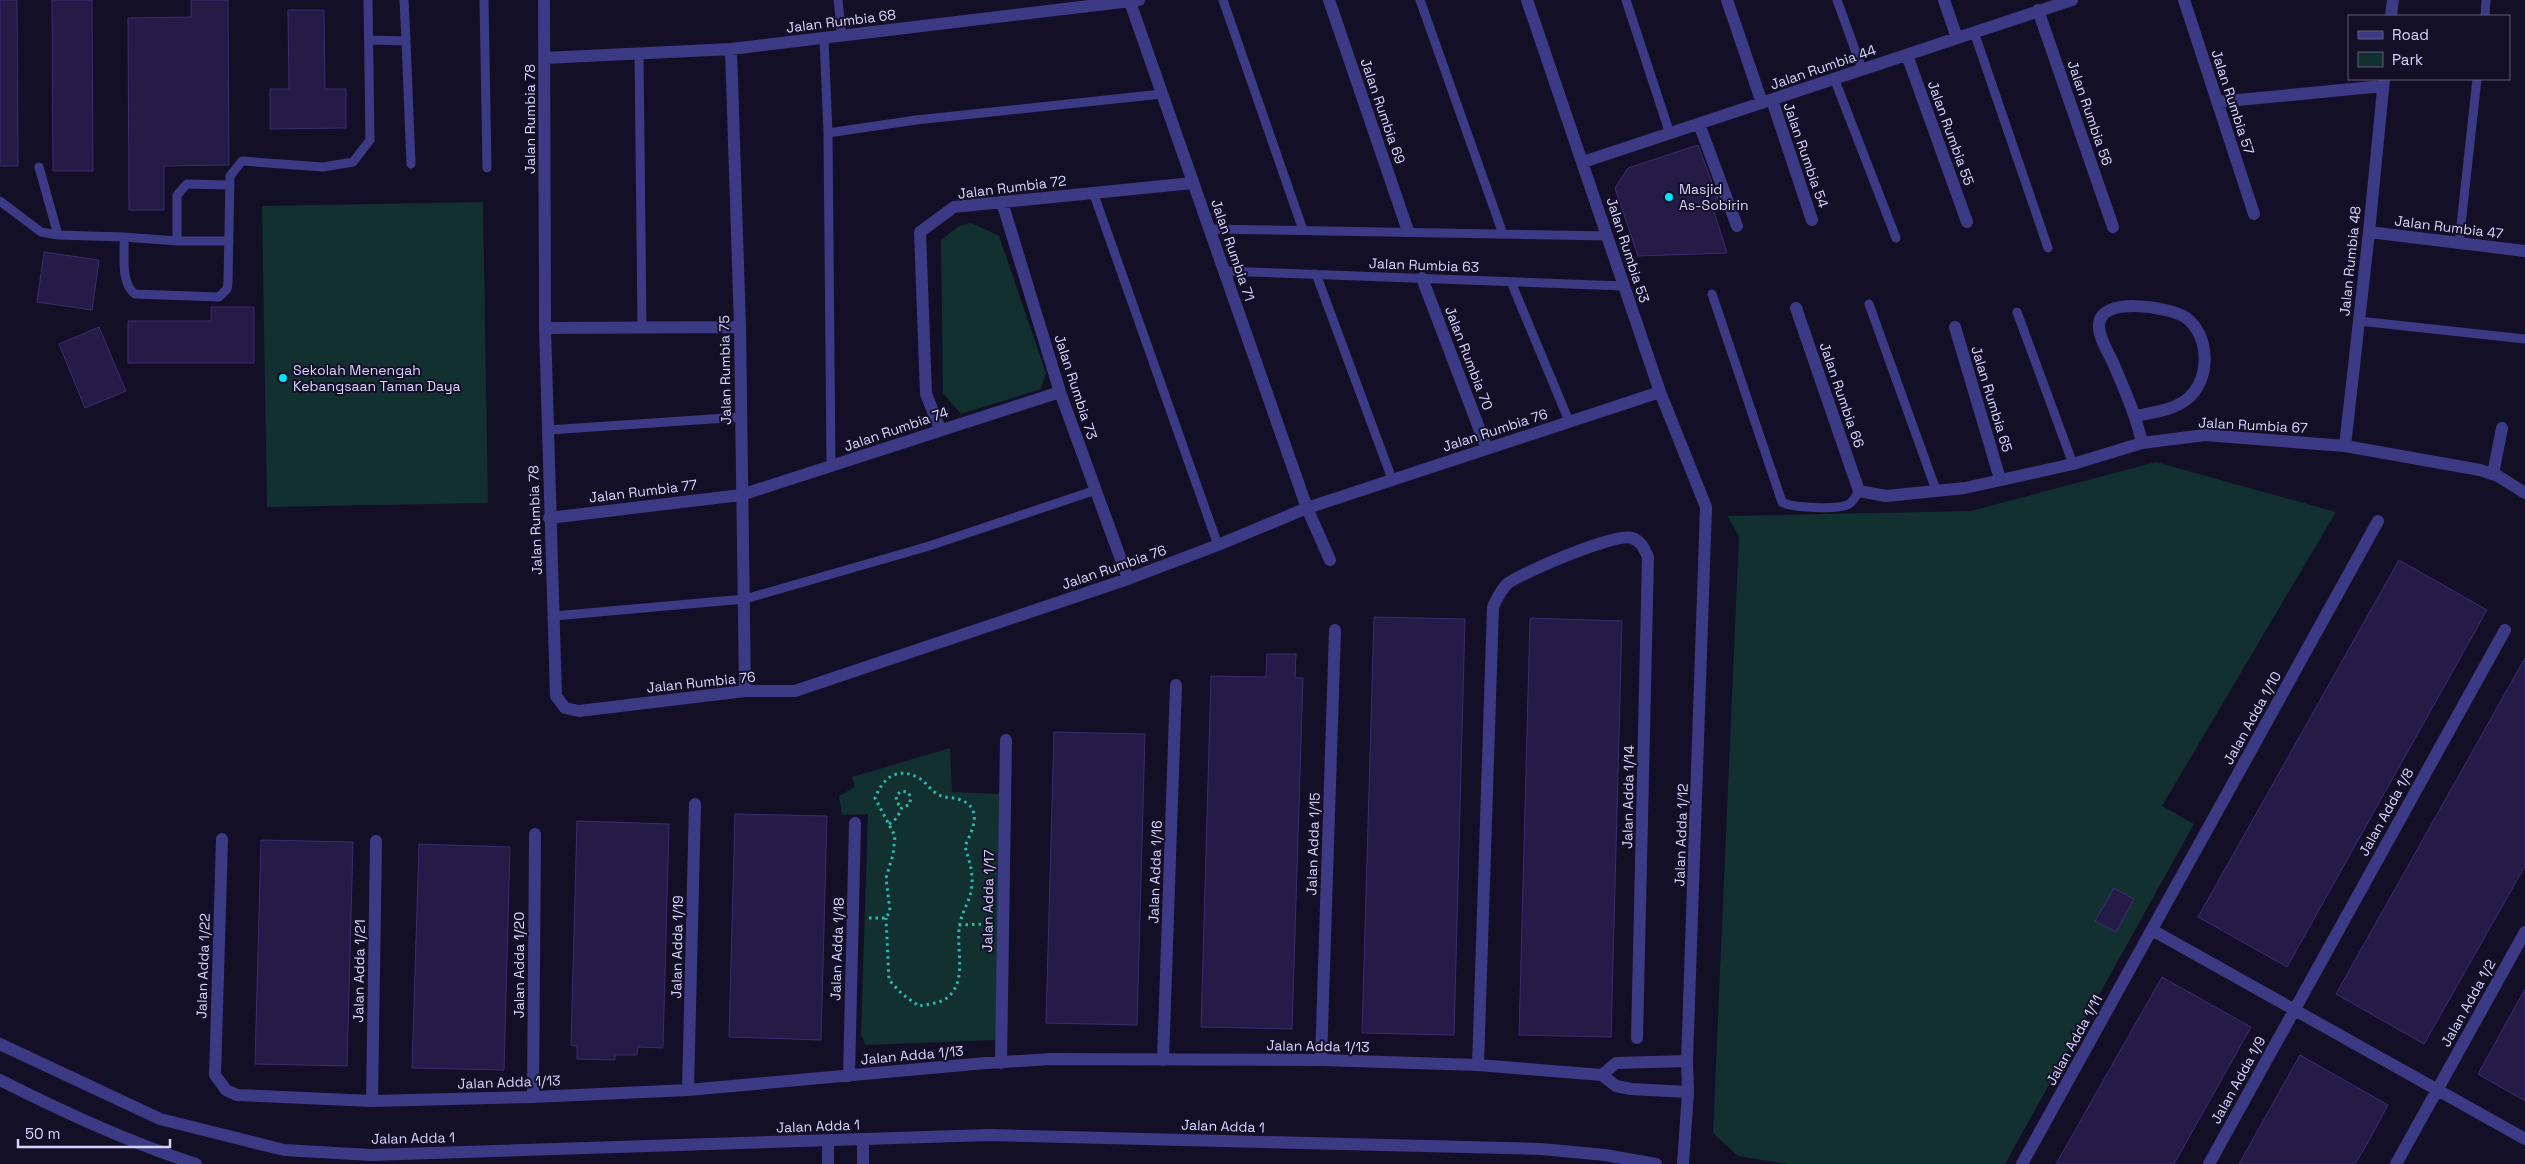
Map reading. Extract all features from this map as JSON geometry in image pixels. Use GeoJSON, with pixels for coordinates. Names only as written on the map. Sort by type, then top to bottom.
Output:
{"type":"FeatureCollection","features":[{"type":"Feature","properties":{"kind":"street","name":"Jalan Rumbia 78"},"geometry":{"type":"LineString","coordinates":[[544,0],[545,328],[549,518],[556,696],[565,708]]}},
{"type":"Feature","properties":{"kind":"street","name":"Jalan Rumbia 69"},"geometry":{"type":"LineString","coordinates":[[1329,0],[1408,231]]}},
{"type":"Feature","properties":{"kind":"street","name":"Jalan Rumbia 53"},"geometry":{"type":"LineString","coordinates":[[1527,0],[1660,392],[1706,507]]}},
{"type":"Feature","properties":{"kind":"street","name":"Jalan Rumbia 54"},"geometry":{"type":"LineString","coordinates":[[1727,0],[1812,220]]}},
{"type":"Feature","properties":{"kind":"street"},"geometry":{"type":"LineString","coordinates":[[1944,0],[1957,38]]}},
{"type":"Feature","properties":{"kind":"street","name":"Jalan Rumbia 44"},"geometry":{"type":"LineString","coordinates":[[1583,162],[1907,55],[2059,2],[2072,0]]}},
{"type":"Feature","properties":{"kind":"street","name":"Jalan Rumbia 57"},"geometry":{"type":"LineString","coordinates":[[2184,0],[2254,214]]}},
{"type":"Feature","properties":{"kind":"street"},"geometry":{"type":"LineString","coordinates":[[2391,15],[2393,0]]}},
{"type":"Feature","properties":{"kind":"street","name":"Jalan Rumbia 68"},"geometry":{"type":"LineString","coordinates":[[545,58],[731,49],[1133,1]]}},
{"type":"Feature","properties":{"kind":"street","name":"Jalan Rumbia 71"},"geometry":{"type":"LineString","coordinates":[[1133,1],[1162,94],[1307,508],[1330,560]]}},
{"type":"Feature","properties":{"kind":"street","name":"Jalan Rumbia 56"},"geometry":{"type":"LineString","coordinates":[[2038,10],[2113,226]]}},
{"type":"Feature","properties":{"kind":"street","name":"Jalan Rumbia 75"},"geometry":{"type":"LineString","coordinates":[[731,49],[740,326],[745,691]]}},
{"type":"Feature","properties":{"kind":"street","name":"Jalan Rumbia 55"},"geometry":{"type":"LineString","coordinates":[[1907,55],[1967,222]]}},
{"type":"Feature","properties":{"kind":"street"},"geometry":{"type":"LineString","coordinates":[[2217,102],[2383,82]]}},
{"type":"Feature","properties":{"kind":"street","name":"Jalan Rumbia 48"},"geometry":{"type":"LineString","coordinates":[[2345,446],[2369,232],[2383,82]]}},
{"type":"Feature","properties":{"kind":"street"},"geometry":{"type":"LineString","coordinates":[[1699,124],[1737,226]]}},
{"type":"Feature","properties":{"kind":"street","name":"Jalan Rumbia 72"},"geometry":{"type":"LineString","coordinates":[[940,429],[926,394],[920,232],[954,207],[1193,183]]}},
{"type":"Feature","properties":{"kind":"street","name":"Jalan Rumbia 73"},"geometry":{"type":"LineString","coordinates":[[1002,202],[1060,392],[1128,579]]}},
{"type":"Feature","properties":{"kind":"street","name":"Jalan Rumbia 47"},"geometry":{"type":"LineString","coordinates":[[2369,232],[2525,251]]}},
{"type":"Feature","properties":{"kind":"street","name":"Jalan Rumbia 70"},"geometry":{"type":"LineString","coordinates":[[1422,278],[1487,449]]}},
{"type":"Feature","properties":{"kind":"street"},"geometry":{"type":"LineString","coordinates":[[2136,416],[2173,408],[2194,393],[2202,376],[2204,355],[2198,334],[2192,323],[2184,317],[2174,312],[2118,306],[2106,311],[2101,317],[2099,325],[2136,416],[2142,443]]}},
{"type":"Feature","properties":{"kind":"street","name":"Jalan Rumbia 66"},"geometry":{"type":"LineString","coordinates":[[1796,308],[1859,491]]}},
{"type":"Feature","properties":{"kind":"street"},"geometry":{"type":"LineString","coordinates":[[545,328],[740,326]]}},
{"type":"Feature","properties":{"kind":"street","name":"Jalan Rumbia 65"},"geometry":{"type":"LineString","coordinates":[[1955,326],[2000,479]]}},
{"type":"Feature","properties":{"kind":"street","name":"Jalan Rumbia 74"},"geometry":{"type":"LineString","coordinates":[[741,495],[940,429],[1060,392]]}},
{"type":"Feature","properties":{"kind":"street","name":"Jalan Rumbia 76"},"geometry":{"type":"LineString","coordinates":[[565,708],[579,711],[745,691],[795,691],[1128,579],[1218,545],[1307,508],[1660,392]]}},
{"type":"Feature","properties":{"kind":"street"},"geometry":{"type":"LineString","coordinates":[[2493,474],[2502,428]]}},
{"type":"Feature","properties":{"kind":"street","name":"Jalan Rumbia 67"},"geometry":{"type":"LineString","coordinates":[[1859,491],[1886,496],[1965,488],[2073,464],[2142,443],[2215,435],[2345,446],[2493,474],[2525,493]]}},
{"type":"Feature","properties":{"kind":"street","name":"Jalan Rumbia 77"},"geometry":{"type":"LineString","coordinates":[[549,518],[741,495]]}},
{"type":"Feature","properties":{"kind":"street","name":"Jalan Adda 1/12"},"geometry":{"type":"LineString","coordinates":[[1683,1164],[1688,1092],[1706,507]]}},
{"type":"Feature","properties":{"kind":"street","name":"Jalan Adda 1/10"},"geometry":{"type":"LineString","coordinates":[[2152,930],[2378,521]]}},
{"type":"Feature","properties":{"kind":"street","name":"Jalan Adda 1/14"},"geometry":{"type":"LineString","coordinates":[[1478,1065],[1493,607],[1498,595],[1507,584],[1521,575],[1607,540],[1630,537],[1641,543],[1648,557],[1637,1038]]}},
{"type":"Feature","properties":{"kind":"street","name":"Jalan Adda 1/15"},"geometry":{"type":"LineString","coordinates":[[1321,1060],[1335,630]]}},
{"type":"Feature","properties":{"kind":"street","name":"Jalan Adda 1/8"},"geometry":{"type":"LineString","coordinates":[[2294,1010],[2505,630]]}},
{"type":"Feature","properties":{"kind":"street","name":"Jalan Adda 1/16"},"geometry":{"type":"LineString","coordinates":[[1163,1060],[1176,684]]}},
{"type":"Feature","properties":{"kind":"street","name":"Jalan Adda 1/17"},"geometry":{"type":"LineString","coordinates":[[1001,1063],[1006,740]]}},
{"type":"Feature","properties":{"kind":"street","name":"Jalan Adda 1/19"},"geometry":{"type":"LineString","coordinates":[[688,1090],[695,804]]}},
{"type":"Feature","properties":{"kind":"street","name":"Jalan Adda 1/18"},"geometry":{"type":"LineString","coordinates":[[849,1076],[855,823]]}},
{"type":"Feature","properties":{"kind":"street","name":"Jalan Adda 1/20"},"geometry":{"type":"LineString","coordinates":[[533,1097],[535,834]]}},
{"type":"Feature","properties":{"kind":"street","name":"Jalan Adda 1/22"},"geometry":{"type":"LineString","coordinates":[[222,840],[215,1075],[226,1090]]}},
{"type":"Feature","properties":{"kind":"street","name":"Jalan Adda 1/21"},"geometry":{"type":"LineString","coordinates":[[372,1102],[376,841]]}},
{"type":"Feature","properties":{"kind":"street"},"geometry":{"type":"LineString","coordinates":[[2152,930],[2525,1139]]}},
{"type":"Feature","properties":{"kind":"street","name":"Jalan Adda 1/11"},"geometry":{"type":"LineString","coordinates":[[2022,1164],[2152,930]]}},
{"type":"Feature","properties":{"kind":"street","name":"Jalan Adda 1/2"},"geometry":{"type":"LineString","coordinates":[[2396,1164],[2525,932]]}},
{"type":"Feature","properties":{"kind":"street","name":"Jalan Adda 1/9"},"geometry":{"type":"LineString","coordinates":[[2209,1164],[2294,1010]]}},
{"type":"Feature","properties":{"kind":"street","name":"Jalan Adda 1"},"geometry":{"type":"LineString","coordinates":[[0,1044],[160,1119],[284,1150],[371,1160],[989,1135],[1541,1149],[1605,1155],[1656,1164]]}},
{"type":"Feature","properties":{"kind":"street","name":"Jalan Adda 1/13"},"geometry":{"type":"LineString","coordinates":[[226,1090],[237,1095],[372,1102],[533,1097],[688,1090],[1052,1060],[1321,1060],[1478,1065],[1602,1075]]}},
{"type":"Feature","properties":{"kind":"street"},"geometry":{"type":"LineString","coordinates":[[1688,1061],[1616,1063],[1602,1075],[1616,1086],[1631,1089],[1688,1092]]}},
{"type":"Feature","properties":{"kind":"street"},"geometry":{"type":"LineString","coordinates":[[0,1080],[68,1114],[145,1148],[196,1164]]}},
{"type":"Feature","properties":{"kind":"street"},"geometry":{"type":"LineString","coordinates":[[863,1139],[863,1164]]}},
{"type":"Feature","properties":{"kind":"street"},"geometry":{"type":"LineString","coordinates":[[828,1141],[828,1164]]}},
{"type":"Feature","properties":{"kind":"lane"},"geometry":{"type":"LineString","coordinates":[[124,237],[127,286],[130,291],[141,295],[219,297],[227,288],[228,282],[230,176],[242,161],[323,167],[353,162],[370,140],[368,0]]}},
{"type":"Feature","properties":{"kind":"lane"},"geometry":{"type":"LineString","coordinates":[[404,0],[411,164]]}},
{"type":"Feature","properties":{"kind":"lane"},"geometry":{"type":"LineString","coordinates":[[484,0],[486,168]]}},
{"type":"Feature","properties":{"kind":"lane"},"geometry":{"type":"LineString","coordinates":[[838,0],[842,36]]}},
{"type":"Feature","properties":{"kind":"lane"},"geometry":{"type":"LineString","coordinates":[[1223,0],[1303,230]]}},
{"type":"Feature","properties":{"kind":"lane"},"geometry":{"type":"LineString","coordinates":[[1420,0],[1503,234]]}},
{"type":"Feature","properties":{"kind":"lane"},"geometry":{"type":"LineString","coordinates":[[1626,0],[1670,134]]}},
{"type":"Feature","properties":{"kind":"lane"},"geometry":{"type":"LineString","coordinates":[[1836,0],[1862,69]]}},
{"type":"Feature","properties":{"kind":"lane"},"geometry":{"type":"LineString","coordinates":[[2485,15],[2486,0]]}},
{"type":"Feature","properties":{"kind":"lane"},"geometry":{"type":"LineString","coordinates":[[1974,32],[2048,248]]}},
{"type":"Feature","properties":{"kind":"lane"},"geometry":{"type":"LineString","coordinates":[[824,39],[828,133],[832,466]]}},
{"type":"Feature","properties":{"kind":"lane"},"geometry":{"type":"LineString","coordinates":[[370,40],[406,41]]}},
{"type":"Feature","properties":{"kind":"lane"},"geometry":{"type":"LineString","coordinates":[[640,53],[642,327]]}},
{"type":"Feature","properties":{"kind":"lane"},"geometry":{"type":"LineString","coordinates":[[1834,78],[1896,238]]}},
{"type":"Feature","properties":{"kind":"lane"},"geometry":{"type":"LineString","coordinates":[[2458,243],[2477,80]]}},
{"type":"Feature","properties":{"kind":"lane"},"geometry":{"type":"LineString","coordinates":[[828,133],[916,120],[1162,94]]}},
{"type":"Feature","properties":{"kind":"lane"},"geometry":{"type":"LineString","coordinates":[[38,167],[58,235]]}},
{"type":"Feature","properties":{"kind":"lane"},"geometry":{"type":"LineString","coordinates":[[177,241],[177,195],[187,184],[230,185]]}},
{"type":"Feature","properties":{"kind":"lane"},"geometry":{"type":"LineString","coordinates":[[1093,192],[1218,545]]}},
{"type":"Feature","properties":{"kind":"lane"},"geometry":{"type":"LineString","coordinates":[[0,201],[40,232],[58,235],[177,241],[229,241]]}},
{"type":"Feature","properties":{"kind":"lane"},"geometry":{"type":"LineString","coordinates":[[1210,229],[1608,236]]}},
{"type":"Feature","properties":{"kind":"lane","name":"Jalan Rumbia 63"},"geometry":{"type":"LineString","coordinates":[[1224,271],[1623,286]]}},
{"type":"Feature","properties":{"kind":"lane"},"geometry":{"type":"LineString","coordinates":[[1316,274],[1392,479]]}},
{"type":"Feature","properties":{"kind":"lane"},"geometry":{"type":"LineString","coordinates":[[1511,282],[1568,421]]}},
{"type":"Feature","properties":{"kind":"lane"},"geometry":{"type":"LineString","coordinates":[[1712,294],[1782,502],[1793,507],[1844,506],[1853,501],[1859,491]]}},
{"type":"Feature","properties":{"kind":"lane"},"geometry":{"type":"LineString","coordinates":[[1869,304],[1936,490]]}},
{"type":"Feature","properties":{"kind":"lane"},"geometry":{"type":"LineString","coordinates":[[2017,312],[2073,464]]}},
{"type":"Feature","properties":{"kind":"lane"},"geometry":{"type":"LineString","coordinates":[[2359,321],[2525,339]]}},
{"type":"Feature","properties":{"kind":"lane"},"geometry":{"type":"LineString","coordinates":[[548,430],[740,417]]}},
{"type":"Feature","properties":{"kind":"lane"},"geometry":{"type":"LineString","coordinates":[[554,616],[745,599],[929,546],[1096,490]]}},
{"type":"Feature","properties":{"kind":"path"},"geometry":{"type":"LineString","coordinates":[[896,773],[906,773],[919,778],[941,796],[959,799],[972,809],[975,815],[974,827],[964,846],[972,870],[972,884],[970,898],[960,924],[958,980],[950,995],[936,1003],[919,1006],[902,994],[889,980],[886,918],[890,911],[886,878],[893,855],[895,836],[875,798],[880,784],[896,773]]}},
{"type":"Feature","properties":{"kind":"path"},"geometry":{"type":"LineString","coordinates":[[889,824],[897,818],[902,807],[909,805],[911,798],[908,792],[901,791],[896,796],[896,803],[902,807]]}},
{"type":"Feature","properties":{"kind":"path"},"geometry":{"type":"LineString","coordinates":[[853,918],[886,918]]}},
{"type":"Feature","properties":{"kind":"path"},"geometry":{"type":"LineString","coordinates":[[960,924],[1003,924]]}},
{"type":"Feature","properties":{"kind":"green space"},"geometry":{"type":"Polygon","coordinates":[[[483,202],[488,503],[267,507],[262,206],[483,202]]]}},
{"type":"Feature","properties":{"kind":"green space"},"geometry":{"type":"Polygon","coordinates":[[[971,223],[999,236],[1046,373],[1041,389],[961,414],[943,393],[941,240],[959,226],[971,223]]]}},
{"type":"Feature","properties":{"kind":"green space"},"geometry":{"type":"Polygon","coordinates":[[[2156,462],[2336,512],[2162,806],[2194,824],[2005,1164],[1788,1164],[1738,1156],[1713,1133],[1739,536],[1727,516],[1971,511],[2156,462]]]}},
{"type":"Feature","properties":{"kind":"green space"},"geometry":{"type":"Polygon","coordinates":[[[950,748],[952,792],[1001,794],[996,1040],[866,1045],[861,1035],[868,814],[842,815],[839,796],[855,787],[852,777],[950,748]]]}},
{"type":"Feature","properties":{"kind":"building"},"geometry":{"type":"Polygon","coordinates":[[[0,0],[17,0],[18,166],[0,166],[0,0]]]}},
{"type":"Feature","properties":{"kind":"building"},"geometry":{"type":"Polygon","coordinates":[[[52,0],[92,0],[93,171],[53,171],[52,0]]]}},
{"type":"Feature","properties":{"kind":"building"},"geometry":{"type":"Polygon","coordinates":[[[191,0],[228,0],[229,165],[164,166],[164,210],[129,210],[128,18],[191,17],[191,0]]]}},
{"type":"Feature","properties":{"kind":"building"},"geometry":{"type":"Polygon","coordinates":[[[288,10],[324,10],[325,89],[346,89],[346,128],[270,129],[270,89],[289,89],[288,10]]]}},
{"type":"Feature","properties":{"kind":"building","name":"Masjid As-Sobirin"},"geometry":{"type":"Polygon","coordinates":[[[1698,145],[1721,207],[1714,211],[1727,253],[1638,256],[1615,188],[1628,168],[1698,145]]]}},
{"type":"Feature","properties":{"kind":"building"},"geometry":{"type":"Polygon","coordinates":[[[44,252],[99,260],[92,310],[37,302],[44,252]]]}},
{"type":"Feature","properties":{"kind":"building"},"geometry":{"type":"Polygon","coordinates":[[[211,307],[254,307],[254,363],[128,363],[128,321],[211,321],[211,307]]]}},
{"type":"Feature","properties":{"kind":"building"},"geometry":{"type":"Polygon","coordinates":[[[99,327],[126,391],[85,408],[59,344],[99,327]]]}},
{"type":"Feature","properties":{"kind":"building"},"geometry":{"type":"Polygon","coordinates":[[[2399,560],[2487,610],[2287,967],[2198,917],[2399,560]]]}},
{"type":"Feature","properties":{"kind":"building"},"geometry":{"type":"Polygon","coordinates":[[[1374,617],[1465,619],[1454,1035],[1362,1033],[1374,617]]]}},
{"type":"Feature","properties":{"kind":"building"},"geometry":{"type":"Polygon","coordinates":[[[1530,618],[1622,621],[1611,1037],[1519,1035],[1530,618]]]}},
{"type":"Feature","properties":{"kind":"building"},"geometry":{"type":"Polygon","coordinates":[[[1267,654],[1296,654],[1295,678],[1303,678],[1292,1029],[1201,1027],[1211,676],[1266,677],[1267,654]]]}},
{"type":"Feature","properties":{"kind":"building"},"geometry":{"type":"Polygon","coordinates":[[[2525,658],[2525,866],[2424,1044],[2336,994],[2525,658]]]}},
{"type":"Feature","properties":{"kind":"building"},"geometry":{"type":"Polygon","coordinates":[[[1054,732],[1145,734],[1137,1025],[1046,1023],[1054,732]]]}},
{"type":"Feature","properties":{"kind":"building"},"geometry":{"type":"Polygon","coordinates":[[[735,814],[827,816],[821,1040],[729,1037],[735,814]]]}},
{"type":"Feature","properties":{"kind":"building"},"geometry":{"type":"Polygon","coordinates":[[[577,821],[669,824],[663,1048],[638,1047],[637,1055],[615,1055],[615,1060],[577,1059],[577,1046],[571,1045],[577,821]]]}},
{"type":"Feature","properties":{"kind":"building"},"geometry":{"type":"Polygon","coordinates":[[[261,840],[353,842],[347,1066],[255,1064],[261,840]]]}},
{"type":"Feature","properties":{"kind":"building"},"geometry":{"type":"Polygon","coordinates":[[[419,844],[510,847],[504,1070],[412,1068],[419,844]]]}},
{"type":"Feature","properties":{"kind":"building"},"geometry":{"type":"Polygon","coordinates":[[[2114,888],[2134,899],[2116,932],[2095,921],[2114,888]]]}},
{"type":"Feature","properties":{"kind":"building"},"geometry":{"type":"Polygon","coordinates":[[[2162,977],[2251,1027],[2174,1164],[2056,1164],[2162,977]]]}},
{"type":"Feature","properties":{"kind":"building"},"geometry":{"type":"Polygon","coordinates":[[[2525,989],[2525,1101],[2478,1074],[2525,989]]]}},
{"type":"Feature","properties":{"kind":"building"},"geometry":{"type":"Polygon","coordinates":[[[2300,1055],[2388,1105],[2367,1144],[2355,1164],[2239,1164],[2300,1055]]]}},
{"type":"Feature","properties":{"kind":"place","name":"Masjid As-Sobirin"},"geometry":{"type":"Point","coordinates":[1669,197]}},
{"type":"Feature","properties":{"kind":"place","name":"Sekolah Menengah Kebangsaan Taman Daya"},"geometry":{"type":"Point","coordinates":[283,378]}}]}
